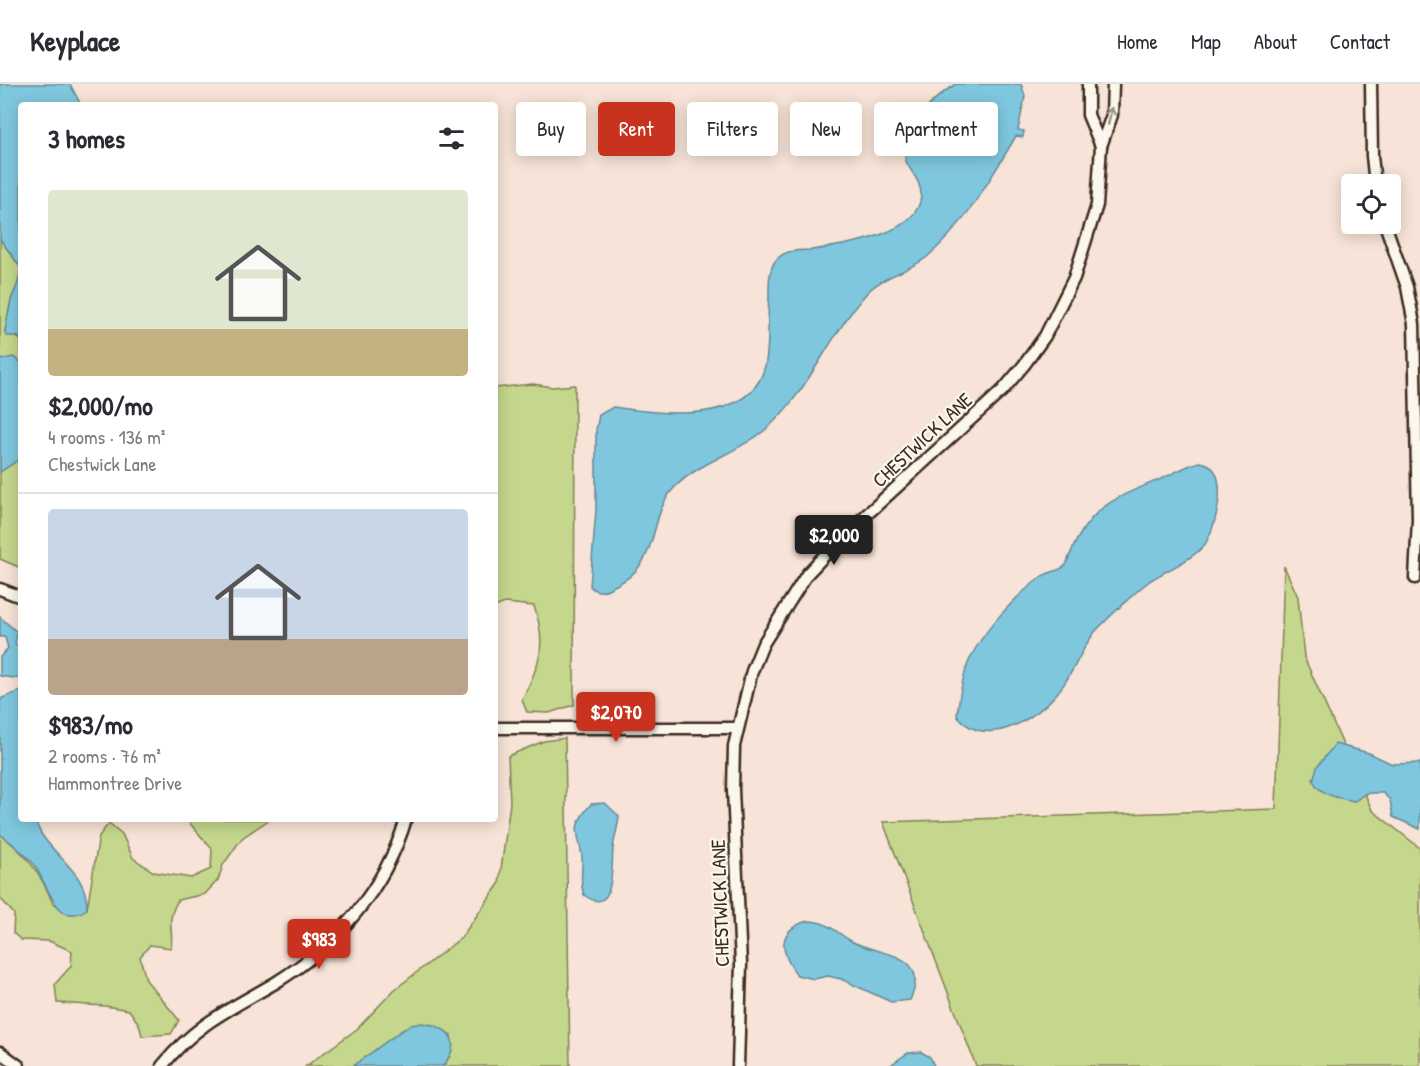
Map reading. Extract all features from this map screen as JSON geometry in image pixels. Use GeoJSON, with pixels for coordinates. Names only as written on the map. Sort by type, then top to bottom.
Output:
{"type":"FeatureCollection","features":[{"type":"Feature","properties":{"kind":"street","name":"CHESTWICK LANE"},"geometry":{"type":"LineString","coordinates":[[1088,84],[1088,116],[1101,146]]}},
{"type":"Feature","properties":{"kind":"street","name":"CHESTWICK LANE"},"geometry":{"type":"LineString","coordinates":[[738,1066],[741,915],[733,790],[737,728],[752,671],[763,644],[807,574],[841,538],[1003,390],[1024,366],[1045,336],[1074,278],[1097,205],[1101,146],[1112,116],[1113,84]]}},
{"type":"Feature","properties":{"kind":"street"},"geometry":{"type":"LineString","coordinates":[[1371,84],[1374,174]]}},
{"type":"Feature","properties":{"kind":"street"},"geometry":{"type":"LineString","coordinates":[[1388,234],[1407,287],[1414,324],[1418,519],[1415,578]]}},
{"type":"Feature","properties":{"kind":"street"},"geometry":{"type":"LineString","coordinates":[[0,589],[18,596]]}},
{"type":"Feature","properties":{"kind":"street"},"geometry":{"type":"LineString","coordinates":[[498,728],[737,728]]}},
{"type":"Feature","properties":{"kind":"street"},"geometry":{"type":"LineString","coordinates":[[162,1066],[199,1028],[297,968],[342,929],[378,881],[405,822]]}},
{"type":"Feature","properties":{"kind":"street"},"geometry":{"type":"LineString","coordinates":[[0,1052],[19,1066]]}},
{"type":"Feature","properties":{"kind":"green space"},"geometry":{"type":"Polygon","coordinates":[[[0,239],[18,264],[18,283],[11,300],[5,331],[18,338],[18,567],[0,559],[0,239]]]}},
{"type":"Feature","properties":{"kind":"green space"},"geometry":{"type":"Polygon","coordinates":[[[533,384],[552,387],[575,385],[574,705],[549,713],[527,712],[522,700],[540,654],[540,632],[534,606],[505,603],[498,606],[498,388],[533,384]]]}},
{"type":"Feature","properties":{"kind":"green space"},"geometry":{"type":"Polygon","coordinates":[[[1284,566],[1298,597],[1304,657],[1372,810],[1420,848],[1420,1066],[976,1066],[883,822],[1276,809],[1284,566]]]}},
{"type":"Feature","properties":{"kind":"green space"},"geometry":{"type":"Polygon","coordinates":[[[565,738],[570,1066],[443,1066],[450,1056],[451,1035],[433,1025],[411,1025],[353,1066],[306,1066],[357,1029],[394,990],[461,938],[499,884],[510,803],[508,756],[544,741],[565,738]]]}},
{"type":"Feature","properties":{"kind":"green space"},"geometry":{"type":"Polygon","coordinates":[[[189,822],[266,822],[242,838],[223,865],[218,880],[205,894],[178,900],[171,919],[171,948],[150,945],[140,957],[146,980],[179,1020],[171,1034],[142,1036],[139,1024],[129,1010],[57,1003],[55,984],[71,966],[72,951],[49,941],[21,940],[13,933],[14,914],[0,898],[0,834],[32,865],[53,904],[87,909],[99,836],[109,823],[122,834],[133,858],[154,872],[191,878],[211,869],[212,849],[189,822]]]}},
{"type":"Feature","properties":{"kind":"water"},"geometry":{"type":"Polygon","coordinates":[[[0,84],[70,84],[79,102],[18,102],[18,264],[0,239],[0,84]]]}},
{"type":"Feature","properties":{"kind":"water"},"geometry":{"type":"Polygon","coordinates":[[[956,84],[1021,84],[1025,96],[1018,130],[1024,131],[1023,137],[1016,136],[965,216],[941,244],[920,262],[879,283],[865,295],[840,328],[794,399],[780,415],[755,438],[698,469],[677,485],[667,497],[660,511],[647,553],[639,567],[628,578],[607,589],[599,591],[592,588],[590,586],[596,510],[596,430],[599,415],[613,407],[677,413],[722,408],[741,399],[756,386],[767,358],[769,283],[777,259],[789,252],[841,245],[877,236],[908,220],[917,209],[921,190],[907,164],[906,156],[998,156],[998,102],[932,102],[956,84]]]}},
{"type":"Feature","properties":{"kind":"water"},"geometry":{"type":"Polygon","coordinates":[[[18,283],[18,337],[6,336],[5,331],[11,300],[18,283]]]}},
{"type":"Feature","properties":{"kind":"water"},"geometry":{"type":"Polygon","coordinates":[[[13,357],[18,360],[18,460],[0,472],[0,360],[13,357]]]}},
{"type":"Feature","properties":{"kind":"water"},"geometry":{"type":"Polygon","coordinates":[[[1199,462],[1209,465],[1216,473],[1219,483],[1215,521],[1203,547],[1190,558],[1147,583],[1123,604],[1094,633],[1063,685],[1049,702],[1024,721],[996,731],[982,731],[969,726],[957,716],[961,688],[969,661],[982,638],[1010,604],[1044,575],[1066,565],[1082,531],[1102,509],[1127,493],[1199,462]]]}},
{"type":"Feature","properties":{"kind":"water"},"geometry":{"type":"Polygon","coordinates":[[[0,617],[17,632],[15,644],[18,645],[18,679],[0,676],[0,657],[8,648],[5,637],[0,637],[0,617]]]}},
{"type":"Feature","properties":{"kind":"water"},"geometry":{"type":"Polygon","coordinates":[[[18,692],[18,822],[36,822],[47,842],[81,882],[87,909],[76,914],[67,913],[59,908],[32,862],[0,834],[0,702],[2,698],[18,692]]]}},
{"type":"Feature","properties":{"kind":"water"},"geometry":{"type":"Polygon","coordinates":[[[1335,744],[1369,753],[1392,764],[1420,763],[1420,829],[1393,817],[1390,800],[1383,793],[1366,793],[1355,801],[1320,790],[1313,780],[1317,767],[1335,744]]]}},
{"type":"Feature","properties":{"kind":"water"},"geometry":{"type":"Polygon","coordinates":[[[605,803],[619,816],[610,887],[602,900],[594,900],[584,895],[581,880],[582,857],[577,829],[580,819],[591,804],[605,803]]]}},
{"type":"Feature","properties":{"kind":"water"},"geometry":{"type":"Polygon","coordinates":[[[807,921],[827,925],[853,942],[900,958],[909,964],[914,973],[915,984],[910,1000],[891,1002],[841,979],[828,976],[814,979],[797,975],[787,958],[784,943],[790,930],[807,921]]]}},
{"type":"Feature","properties":{"kind":"water"},"geometry":{"type":"Polygon","coordinates":[[[422,1023],[440,1028],[453,1042],[449,1057],[443,1066],[353,1066],[401,1031],[411,1025],[422,1023]]]}},
{"type":"Feature","properties":{"kind":"water"},"geometry":{"type":"Polygon","coordinates":[[[921,1052],[930,1057],[934,1066],[889,1066],[908,1053],[921,1052]]]}}]}
